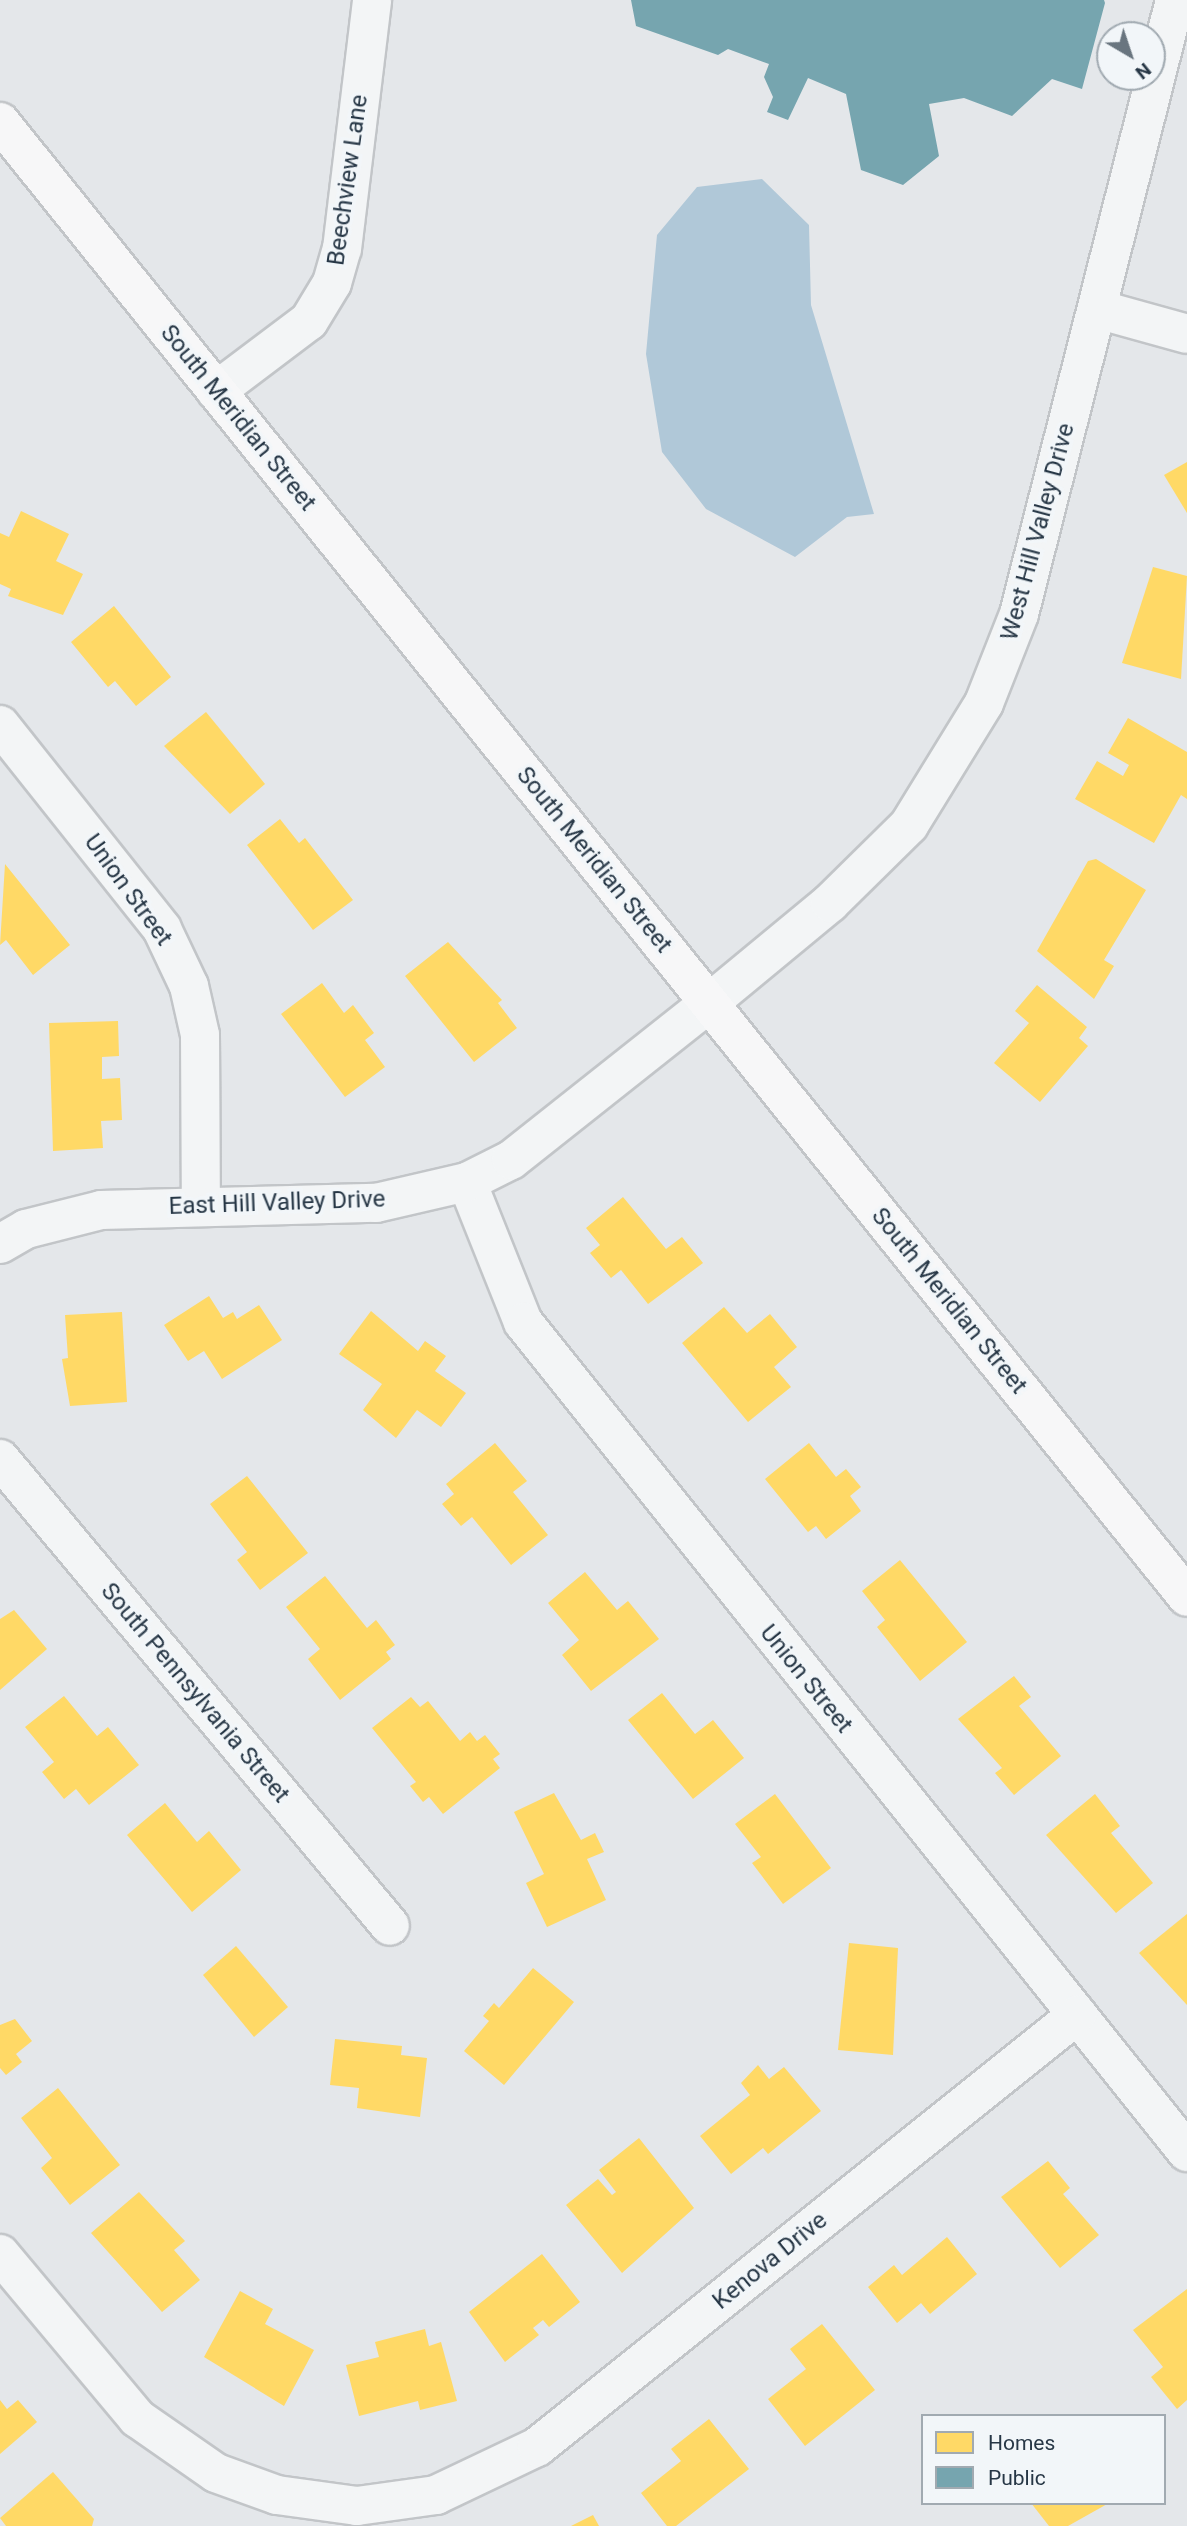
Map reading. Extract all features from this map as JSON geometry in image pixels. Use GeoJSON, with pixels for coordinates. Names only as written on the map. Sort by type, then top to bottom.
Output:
{"type":"FeatureCollection","features":[{"type":"Feature","properties":{"kind":"main road","name":"South Meridian Street"},"geometry":{"type":"LineString","coordinates":[[0,122],[1187,1597]]}},
{"type":"Feature","properties":{"kind":"street","name":"Beechview Lane"},"geometry":{"type":"LineString","coordinates":[[216,391],[309,320],[332,283],[342,249],[372,0]]}},
{"type":"Feature","properties":{"kind":"street","name":"West Hill Valley Drive"},"geometry":{"type":"LineString","coordinates":[[709,1003],[830,903],[909,825],[984,703],[1019,614],[1175,0]]}},
{"type":"Feature","properties":{"kind":"street"},"geometry":{"type":"LineString","coordinates":[[1097,309],[1187,334]]}},
{"type":"Feature","properties":{"kind":"street","name":"Union Street"},"geometry":{"type":"LineString","coordinates":[[0,725],[162,929],[189,986],[200,1035],[201,1205]]}},
{"type":"Feature","properties":{"kind":"street","name":"East Hill Valley Drive"},"geometry":{"type":"LineString","coordinates":[[0,1244],[26,1229],[101,1210],[376,1202],[467,1182],[511,1160],[709,1003]]}},
{"type":"Feature","properties":{"kind":"street","name":"Union Street"},"geometry":{"type":"LineString","coordinates":[[467,1182],[523,1322],[1187,2152]]}},
{"type":"Feature","properties":{"kind":"street","name":"South Pennsylvania Street"},"geometry":{"type":"LineString","coordinates":[[0,1459],[390,1926]]}},
{"type":"Feature","properties":{"kind":"street","name":"Kenova Drive"},"geometry":{"type":"LineString","coordinates":[[0,2254],[138,2418],[216,2473],[276,2495],[357,2506],[451,2490],[537,2447],[1077,2015]]}},
{"type":"Feature","properties":{"kind":"water"},"geometry":{"type":"Polygon","coordinates":[[[762,179],[809,225],[811,305],[874,514],[847,517],[795,557],[706,509],[662,452],[646,354],[657,235],[697,187],[762,179]]]}},
{"type":"Feature","properties":{"kind":"building: Homes"},"geometry":{"type":"Polygon","coordinates":[[[1187,462],[1187,513],[1164,475],[1187,462]]]}},
{"type":"Feature","properties":{"kind":"building: Homes"},"geometry":{"type":"Polygon","coordinates":[[[21,511],[69,534],[56,561],[83,574],[63,615],[8,596],[11,589],[0,584],[0,533],[9,537],[21,511]]]}},
{"type":"Feature","properties":{"kind":"building: Homes"},"geometry":{"type":"Polygon","coordinates":[[[1153,567],[1187,576],[1181,679],[1122,663],[1153,567]]]}},
{"type":"Feature","properties":{"kind":"building: Homes"},"geometry":{"type":"Polygon","coordinates":[[[114,606],[171,677],[136,706],[115,681],[108,687],[71,642],[114,606]]]}},
{"type":"Feature","properties":{"kind":"building: Homes"},"geometry":{"type":"Polygon","coordinates":[[[206,712],[265,784],[230,814],[164,746],[206,712]]]}},
{"type":"Feature","properties":{"kind":"building: Homes"},"geometry":{"type":"Polygon","coordinates":[[[1128,718],[1187,752],[1187,799],[1181,795],[1154,843],[1075,799],[1097,761],[1123,776],[1129,765],[1108,753],[1128,718]]]}},
{"type":"Feature","properties":{"kind":"building: Homes"},"geometry":{"type":"Polygon","coordinates":[[[280,819],[299,843],[305,838],[353,900],[313,930],[247,845],[280,819]]]}},
{"type":"Feature","properties":{"kind":"building: Homes"},"geometry":{"type":"Polygon","coordinates":[[[1096,859],[1146,890],[1104,960],[1114,966],[1094,999],[1037,951],[1088,861],[1096,859]]]}},
{"type":"Feature","properties":{"kind":"building: Homes"},"geometry":{"type":"Polygon","coordinates":[[[5,864],[70,945],[33,975],[6,940],[0,945],[5,864]]]}},
{"type":"Feature","properties":{"kind":"building: Homes"},"geometry":{"type":"Polygon","coordinates":[[[448,942],[502,1000],[498,1003],[517,1028],[474,1062],[405,976],[448,942]]]}},
{"type":"Feature","properties":{"kind":"building: Homes"},"geometry":{"type":"Polygon","coordinates":[[[322,983],[344,1013],[353,1005],[374,1033],[365,1040],[385,1067],[345,1097],[281,1014],[322,983]]]}},
{"type":"Feature","properties":{"kind":"building: Homes"},"geometry":{"type":"Polygon","coordinates":[[[1037,985],[1087,1027],[1079,1038],[1088,1046],[1040,1102],[994,1063],[1029,1023],[1015,1011],[1037,985]]]}},
{"type":"Feature","properties":{"kind":"building: Homes"},"geometry":{"type":"Polygon","coordinates":[[[118,1021],[119,1056],[102,1057],[102,1079],[120,1078],[122,1120],[101,1121],[103,1148],[53,1151],[49,1023],[118,1021]]]}},
{"type":"Feature","properties":{"kind":"building: Homes"},"geometry":{"type":"Polygon","coordinates":[[[623,1197],[666,1249],[682,1237],[703,1263],[648,1304],[621,1270],[611,1278],[590,1253],[600,1245],[586,1228],[623,1197]]]}},
{"type":"Feature","properties":{"kind":"building: Homes"},"geometry":{"type":"Polygon","coordinates":[[[209,1296],[223,1318],[233,1312],[237,1319],[259,1305],[282,1340],[222,1379],[204,1351],[188,1361],[164,1325],[209,1296]]]}},
{"type":"Feature","properties":{"kind":"building: Homes"},"geometry":{"type":"Polygon","coordinates":[[[724,1307],[747,1333],[770,1314],[797,1347],[774,1367],[791,1387],[748,1422],[682,1343],[724,1307]]]}},
{"type":"Feature","properties":{"kind":"building: Homes"},"geometry":{"type":"Polygon","coordinates":[[[371,1311],[418,1351],[425,1341],[446,1356],[435,1371],[466,1393],[441,1427],[417,1410],[396,1438],[363,1410],[382,1384],[339,1354],[371,1311]]]}},
{"type":"Feature","properties":{"kind":"building: Homes"},"geometry":{"type":"Polygon","coordinates":[[[122,1312],[127,1402],[70,1406],[62,1359],[68,1358],[65,1315],[122,1312]]]}},
{"type":"Feature","properties":{"kind":"building: Homes"},"geometry":{"type":"Polygon","coordinates":[[[495,1443],[527,1481],[513,1492],[548,1535],[511,1565],[472,1517],[461,1526],[442,1504],[454,1494],[446,1484],[495,1443]]]}},
{"type":"Feature","properties":{"kind":"building: Homes"},"geometry":{"type":"Polygon","coordinates":[[[809,1443],[836,1477],[846,1469],[861,1487],[850,1496],[861,1511],[826,1539],[816,1526],[808,1532],[765,1479],[809,1443]]]}},
{"type":"Feature","properties":{"kind":"building: Homes"},"geometry":{"type":"Polygon","coordinates":[[[247,1476],[308,1553],[260,1590],[237,1560],[247,1552],[210,1504],[247,1476]]]}},
{"type":"Feature","properties":{"kind":"building: Homes"},"geometry":{"type":"Polygon","coordinates":[[[900,1560],[967,1642],[920,1681],[877,1627],[885,1620],[862,1591],[900,1560]]]}},
{"type":"Feature","properties":{"kind":"building: Homes"},"geometry":{"type":"Polygon","coordinates":[[[585,1572],[617,1610],[628,1601],[659,1639],[591,1691],[562,1655],[579,1640],[548,1603],[585,1572]]]}},
{"type":"Feature","properties":{"kind":"building: Homes"},"geometry":{"type":"Polygon","coordinates":[[[325,1576],[367,1628],[376,1620],[395,1645],[386,1652],[391,1659],[340,1700],[308,1659],[320,1649],[286,1607],[325,1576]]]}},
{"type":"Feature","properties":{"kind":"building: Homes"},"geometry":{"type":"Polygon","coordinates":[[[14,1610],[47,1649],[0,1690],[0,1619],[14,1610]]]}},
{"type":"Feature","properties":{"kind":"building: Homes"},"geometry":{"type":"Polygon","coordinates":[[[1014,1676],[1031,1697],[1019,1706],[1061,1756],[1014,1795],[995,1773],[1002,1768],[958,1719],[1014,1676]]]}},
{"type":"Feature","properties":{"kind":"building: Homes"},"geometry":{"type":"Polygon","coordinates":[[[662,1693],[695,1734],[713,1720],[744,1758],[693,1799],[628,1720],[662,1693]]]}},
{"type":"Feature","properties":{"kind":"building: Homes"},"geometry":{"type":"Polygon","coordinates":[[[64,1696],[97,1736],[108,1727],[139,1765],[89,1805],[76,1789],[64,1799],[42,1772],[54,1762],[25,1727],[64,1696]]]}},
{"type":"Feature","properties":{"kind":"building: Homes"},"geometry":{"type":"Polygon","coordinates":[[[411,1697],[420,1707],[428,1701],[460,1741],[470,1732],[477,1741],[485,1735],[500,1754],[493,1759],[500,1768],[443,1814],[429,1797],[423,1802],[410,1786],[416,1782],[372,1728],[411,1697]]]}},
{"type":"Feature","properties":{"kind":"building: Homes"},"geometry":{"type":"Polygon","coordinates":[[[554,1793],[581,1840],[595,1833],[604,1852],[587,1859],[606,1900],[547,1927],[526,1883],[544,1874],[514,1812],[554,1793]]]}},
{"type":"Feature","properties":{"kind":"building: Homes"},"geometry":{"type":"Polygon","coordinates":[[[775,1794],[831,1868],[783,1904],[752,1863],[761,1857],[735,1824],[775,1794]]]}},
{"type":"Feature","properties":{"kind":"building: Homes"},"geometry":{"type":"Polygon","coordinates":[[[1095,1794],[1120,1826],[1111,1833],[1153,1883],[1116,1913],[1046,1835],[1095,1794]]]}},
{"type":"Feature","properties":{"kind":"building: Homes"},"geometry":{"type":"Polygon","coordinates":[[[165,1803],[197,1842],[209,1831],[241,1870],[192,1912],[127,1835],[165,1803]]]}},
{"type":"Feature","properties":{"kind":"building: Homes"},"geometry":{"type":"Polygon","coordinates":[[[1187,1914],[1187,2005],[1139,1953],[1187,1914]]]}},
{"type":"Feature","properties":{"kind":"building: Homes"},"geometry":{"type":"Polygon","coordinates":[[[849,1943],[898,1948],[893,2055],[838,2050],[849,1943]]]}},
{"type":"Feature","properties":{"kind":"building: Homes"},"geometry":{"type":"Polygon","coordinates":[[[236,1946],[288,2007],[254,2037],[203,1975],[236,1946]]]}},
{"type":"Feature","properties":{"kind":"building: Homes"},"geometry":{"type":"Polygon","coordinates":[[[533,1968],[574,2002],[504,2085],[464,2051],[489,2021],[483,2016],[494,2003],[499,2008],[533,1968]]]}},
{"type":"Feature","properties":{"kind":"building: Homes"},"geometry":{"type":"Polygon","coordinates":[[[15,2019],[32,2041],[16,2054],[22,2062],[6,2075],[0,2068],[0,2025],[15,2019]]]}},
{"type":"Feature","properties":{"kind":"building: Homes"},"geometry":{"type":"Polygon","coordinates":[[[335,2039],[402,2046],[401,2055],[427,2058],[420,2117],[357,2108],[359,2088],[330,2085],[335,2039]]]}},
{"type":"Feature","properties":{"kind":"building: Homes"},"geometry":{"type":"Polygon","coordinates":[[[758,2065],[769,2079],[784,2067],[821,2111],[768,2154],[763,2148],[731,2174],[700,2136],[750,2095],[741,2083],[758,2065]]]}},
{"type":"Feature","properties":{"kind":"building: Homes"},"geometry":{"type":"Polygon","coordinates":[[[58,2088],[120,2165],[70,2205],[41,2168],[52,2158],[21,2118],[58,2088]]]}},
{"type":"Feature","properties":{"kind":"building: Homes"},"geometry":{"type":"Polygon","coordinates":[[[639,2138],[694,2208],[622,2273],[566,2205],[598,2179],[612,2195],[616,2192],[599,2170],[639,2138]]]}},
{"type":"Feature","properties":{"kind":"building: Homes"},"geometry":{"type":"Polygon","coordinates":[[[1048,2161],[1070,2188],[1063,2194],[1099,2235],[1060,2268],[1001,2197],[1048,2161]]]}},
{"type":"Feature","properties":{"kind":"building: Homes"},"geometry":{"type":"Polygon","coordinates":[[[139,2192],[185,2241],[174,2250],[200,2280],[162,2312],[91,2233],[139,2192]]]}},
{"type":"Feature","properties":{"kind":"building: Homes"},"geometry":{"type":"Polygon","coordinates":[[[947,2237],[977,2274],[930,2314],[921,2303],[897,2323],[868,2287],[894,2265],[902,2275],[947,2237]]]}},
{"type":"Feature","properties":{"kind":"building: Homes"},"geometry":{"type":"Polygon","coordinates":[[[542,2254],[580,2302],[549,2327],[543,2320],[533,2328],[539,2335],[505,2362],[469,2312],[542,2254]]]}},
{"type":"Feature","properties":{"kind":"building: Homes"},"geometry":{"type":"Polygon","coordinates":[[[1187,2289],[1187,2400],[1177,2409],[1151,2377],[1163,2367],[1133,2330],[1187,2289]]]}},
{"type":"Feature","properties":{"kind":"building: Homes"},"geometry":{"type":"Polygon","coordinates":[[[240,2291],[273,2309],[265,2324],[314,2350],[284,2406],[204,2357],[240,2291]]]}},
{"type":"Feature","properties":{"kind":"building: Homes"},"geometry":{"type":"Polygon","coordinates":[[[822,2324],[875,2390],[805,2446],[768,2399],[806,2369],[790,2349],[822,2324]]]}},
{"type":"Feature","properties":{"kind":"building: Homes"},"geometry":{"type":"Polygon","coordinates":[[[425,2329],[429,2346],[441,2342],[457,2401],[420,2410],[418,2401],[359,2416],[346,2365],[379,2357],[375,2342],[425,2329]]]}},
{"type":"Feature","properties":{"kind":"building: Homes"},"geometry":{"type":"Polygon","coordinates":[[[0,2400],[7,2409],[18,2400],[37,2422],[0,2454],[0,2400]]]}},
{"type":"Feature","properties":{"kind":"building: Homes"},"geometry":{"type":"Polygon","coordinates":[[[709,2419],[749,2469],[676,2526],[667,2526],[641,2493],[681,2461],[671,2449],[709,2419]]]}},
{"type":"Feature","properties":{"kind":"building: Homes"},"geometry":{"type":"Polygon","coordinates":[[[53,2472],[94,2519],[92,2526],[6,2526],[0,2518],[53,2472]]]}},
{"type":"Feature","properties":{"kind":"building: Homes"},"geometry":{"type":"Polygon","coordinates":[[[1033,2505],[1105,2505],[1068,2526],[1049,2526],[1033,2505]]]}},
{"type":"Feature","properties":{"kind":"building: Homes"},"geometry":{"type":"Polygon","coordinates":[[[593,2515],[599,2526],[571,2526],[593,2515]]]}},
{"type":"Feature","properties":{"kind":"building: Public"},"geometry":{"type":"Polygon","coordinates":[[[631,0],[1104,0],[1105,3],[1100,21],[1096,21],[1096,37],[1082,89],[1052,79],[1012,116],[964,98],[929,104],[939,156],[903,185],[861,170],[846,94],[808,78],[788,120],[767,112],[773,97],[764,77],[769,64],[728,49],[718,55],[636,26],[631,0]]]}}]}
